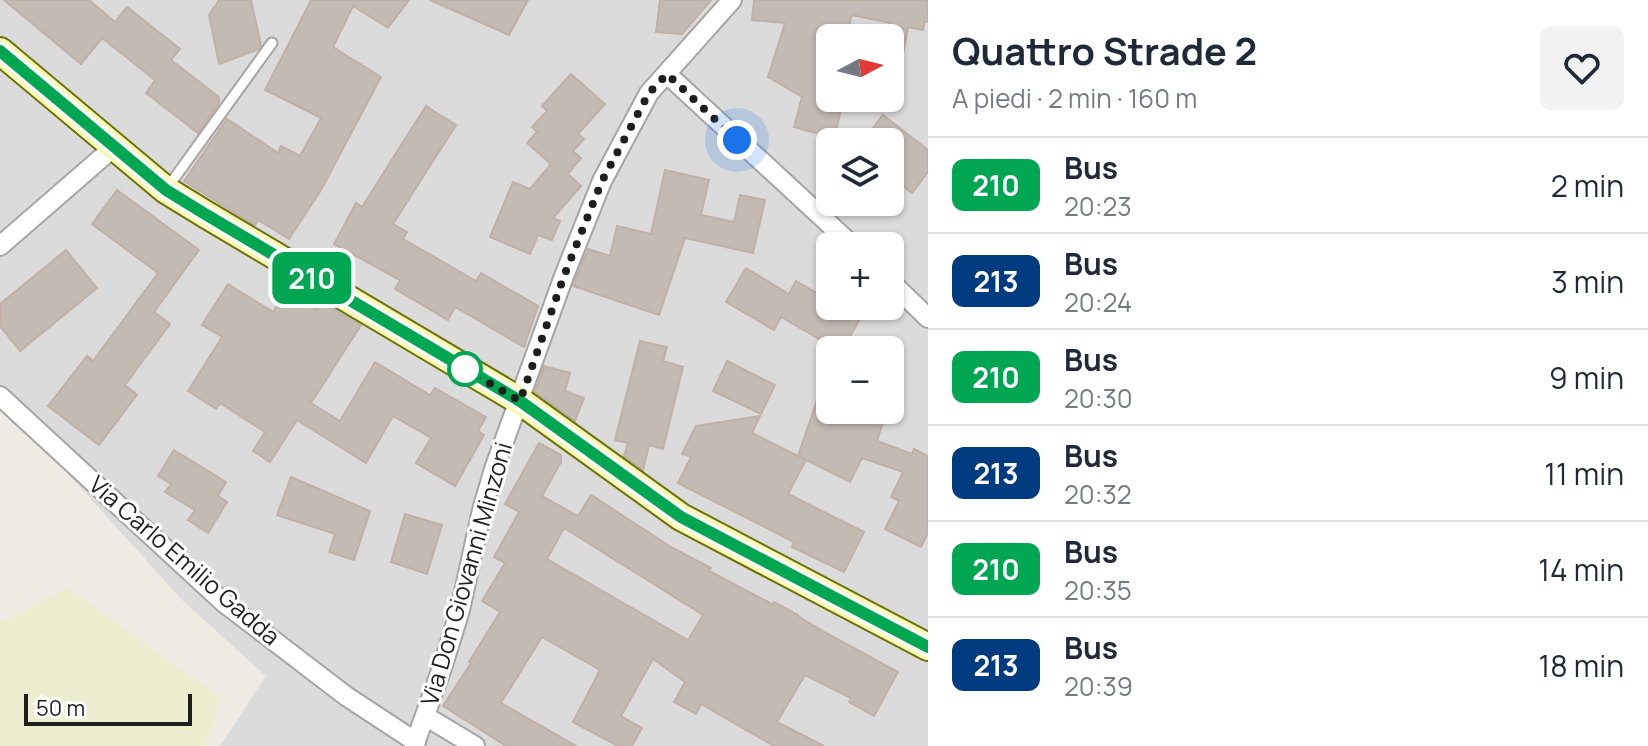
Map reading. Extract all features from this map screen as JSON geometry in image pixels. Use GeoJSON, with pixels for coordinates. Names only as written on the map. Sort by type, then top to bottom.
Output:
{"type":"FeatureCollection","features":[{"type":"Feature","properties":{"kind":"street","name":"Via Don Giovanni Minzoni"},"geometry":{"type":"LineString","coordinates":[[415,744],[460,610],[494,469],[602,181],[649,93],[732,0]]}},
{"type":"Feature","properties":{"kind":"street"},"geometry":{"type":"LineString","coordinates":[[0,51],[166,190],[520,401],[681,517],[928,647]]}},
{"type":"Feature","properties":{"kind":"street"},"geometry":{"type":"LineString","coordinates":[[667,74],[838,232]]}},
{"type":"Feature","properties":{"kind":"street"},"geometry":{"type":"LineString","coordinates":[[0,246],[114,147]]}},
{"type":"Feature","properties":{"kind":"street"},"geometry":{"type":"LineString","coordinates":[[904,295],[928,318]]}},
{"type":"Feature","properties":{"kind":"street","name":"Via Carlo Emilio Gadda"},"geometry":{"type":"LineString","coordinates":[[0,396],[223,602],[346,696],[415,744]]}},
{"type":"Feature","properties":{"kind":"street"},"geometry":{"type":"LineString","coordinates":[[425,716],[475,746]]}},
{"type":"Feature","properties":{"kind":"lane"},"geometry":{"type":"LineString","coordinates":[[166,190],[272,43]]}},
{"type":"Feature","properties":{"kind":"shaded area"},"geometry":{"type":"Polygon","coordinates":[[[0,0],[928,0],[928,746],[220,746],[266,676],[181,599],[0,398],[0,0]]]}},
{"type":"Feature","properties":{"kind":"green space"},"geometry":{"type":"Polygon","coordinates":[[[69,588],[216,692],[215,722],[204,746],[0,746],[0,621],[69,588]]]}},
{"type":"Feature","properties":{"kind":"building"},"geometry":{"type":"Polygon","coordinates":[[[4,0],[89,0],[115,22],[127,7],[180,49],[171,60],[219,97],[219,103],[198,133],[146,93],[155,80],[102,38],[81,64],[4,0]]]}},
{"type":"Feature","properties":{"kind":"building"},"geometry":{"type":"Polygon","coordinates":[[[219,0],[251,0],[261,45],[259,49],[219,64],[209,15],[219,0]]]}},
{"type":"Feature","properties":{"kind":"building"},"geometry":{"type":"Polygon","coordinates":[[[311,0],[409,0],[388,28],[353,6],[333,47],[381,77],[321,190],[289,239],[258,220],[255,225],[184,181],[227,119],[278,153],[281,146],[300,156],[321,118],[265,90],[311,0]]]}},
{"type":"Feature","properties":{"kind":"building"},"geometry":{"type":"Polygon","coordinates":[[[430,0],[528,0],[509,35],[430,0]]]}},
{"type":"Feature","properties":{"kind":"building"},"geometry":{"type":"Polygon","coordinates":[[[660,0],[711,0],[682,34],[656,32],[660,0]]]}},
{"type":"Feature","properties":{"kind":"building"},"geometry":{"type":"Polygon","coordinates":[[[754,0],[928,0],[928,22],[925,21],[923,30],[908,27],[904,48],[904,24],[852,15],[850,24],[816,24],[816,112],[840,112],[836,128],[816,128],[816,133],[794,127],[802,97],[768,77],[785,23],[752,20],[754,0]]]}},
{"type":"Feature","properties":{"kind":"building"},"geometry":{"type":"Polygon","coordinates":[[[571,74],[605,104],[578,134],[584,139],[573,151],[581,158],[568,174],[581,186],[553,218],[560,221],[552,240],[538,235],[530,254],[490,237],[513,182],[530,189],[551,164],[527,143],[537,132],[532,127],[547,111],[542,106],[571,74]]]}},
{"type":"Feature","properties":{"kind":"building"},"geometry":{"type":"Polygon","coordinates":[[[426,106],[456,125],[393,224],[407,232],[403,239],[476,281],[481,273],[538,306],[524,347],[455,307],[448,320],[395,289],[400,280],[334,244],[356,203],[362,207],[426,106]]]}},
{"type":"Feature","properties":{"kind":"building"},"geometry":{"type":"Polygon","coordinates":[[[883,115],[900,128],[873,128],[883,115]]]}},
{"type":"Feature","properties":{"kind":"building"},"geometry":{"type":"Polygon","coordinates":[[[904,131],[928,150],[928,172],[912,193],[904,186],[904,131]]]}},
{"type":"Feature","properties":{"kind":"building"},"geometry":{"type":"Polygon","coordinates":[[[665,170],[709,180],[701,215],[734,222],[740,195],[765,200],[753,253],[685,238],[659,315],[573,286],[588,249],[610,256],[617,226],[651,234],[665,170]]]}},
{"type":"Feature","properties":{"kind":"building"},"geometry":{"type":"Polygon","coordinates":[[[117,190],[199,250],[154,312],[170,324],[125,385],[137,395],[99,445],[48,406],[87,356],[93,361],[158,273],[92,224],[117,190]]]}},
{"type":"Feature","properties":{"kind":"building"},"geometry":{"type":"Polygon","coordinates":[[[66,250],[97,288],[20,351],[0,326],[0,304],[66,250]]]}},
{"type":"Feature","properties":{"kind":"building"},"geometry":{"type":"Polygon","coordinates":[[[746,268],[789,294],[796,281],[816,293],[816,320],[859,320],[850,336],[816,337],[781,317],[774,330],[726,302],[746,268]]]}},
{"type":"Feature","properties":{"kind":"building"},"geometry":{"type":"Polygon","coordinates":[[[228,284],[273,312],[286,291],[316,310],[321,302],[361,325],[311,403],[340,421],[375,362],[430,395],[435,388],[486,417],[478,431],[484,435],[455,486],[416,463],[431,438],[393,416],[366,463],[297,420],[270,462],[253,451],[265,432],[220,403],[216,409],[188,391],[222,337],[202,325],[228,284]]]}},
{"type":"Feature","properties":{"kind":"building"},"geometry":{"type":"Polygon","coordinates":[[[640,341],[667,347],[663,361],[683,367],[663,449],[649,445],[643,470],[624,456],[628,443],[615,440],[640,341]]]}},
{"type":"Feature","properties":{"kind":"building"},"geometry":{"type":"Polygon","coordinates":[[[727,361],[775,385],[761,414],[713,391],[727,361]]]}},
{"type":"Feature","properties":{"kind":"building"},"geometry":{"type":"Polygon","coordinates":[[[544,366],[570,373],[565,391],[584,398],[575,421],[535,392],[544,366]]]}},
{"type":"Feature","properties":{"kind":"building"},"geometry":{"type":"Polygon","coordinates":[[[816,403],[816,424],[882,424],[877,441],[912,454],[914,449],[928,456],[928,533],[921,547],[885,529],[899,501],[891,497],[903,472],[862,458],[850,482],[798,456],[816,403]]]}},
{"type":"Feature","properties":{"kind":"building"},"geometry":{"type":"Polygon","coordinates":[[[760,416],[752,433],[806,460],[788,494],[864,532],[844,572],[792,547],[794,542],[678,483],[691,457],[682,454],[696,426],[760,416]]]}},
{"type":"Feature","properties":{"kind":"building"},"geometry":{"type":"Polygon","coordinates":[[[539,443],[561,455],[561,462],[542,496],[578,516],[591,495],[671,547],[711,568],[709,571],[772,604],[774,602],[898,672],[874,716],[849,702],[851,698],[805,675],[777,722],[824,746],[774,746],[701,704],[696,714],[674,702],[685,682],[653,659],[621,716],[642,728],[632,746],[618,746],[573,722],[600,670],[542,637],[501,703],[576,746],[506,746],[443,706],[500,612],[482,601],[505,563],[494,557],[519,512],[505,504],[539,443]],[[564,528],[547,559],[688,640],[703,615],[564,528]]]}},
{"type":"Feature","properties":{"kind":"building"},"geometry":{"type":"Polygon","coordinates":[[[174,450],[226,482],[218,496],[227,502],[208,533],[188,520],[195,510],[165,492],[171,484],[158,476],[174,450]]]}},
{"type":"Feature","properties":{"kind":"building"},"geometry":{"type":"Polygon","coordinates":[[[291,477],[370,511],[354,560],[329,552],[335,534],[277,515],[291,477]]]}},
{"type":"Feature","properties":{"kind":"building"},"geometry":{"type":"Polygon","coordinates":[[[405,514],[442,525],[427,574],[391,562],[405,514]]]}},
{"type":"Feature","properties":{"kind":"bus line","name":"210"},"geometry":{"type":"LineString","coordinates":[[0,51],[166,190],[520,401],[681,517],[928,647]]}},
{"type":"Feature","properties":{"kind":"route"},"geometry":{"type":"LineString","coordinates":[[465,369],[520,401],[564,276],[602,181],[649,93],[667,74],[737,140]]}}]}
